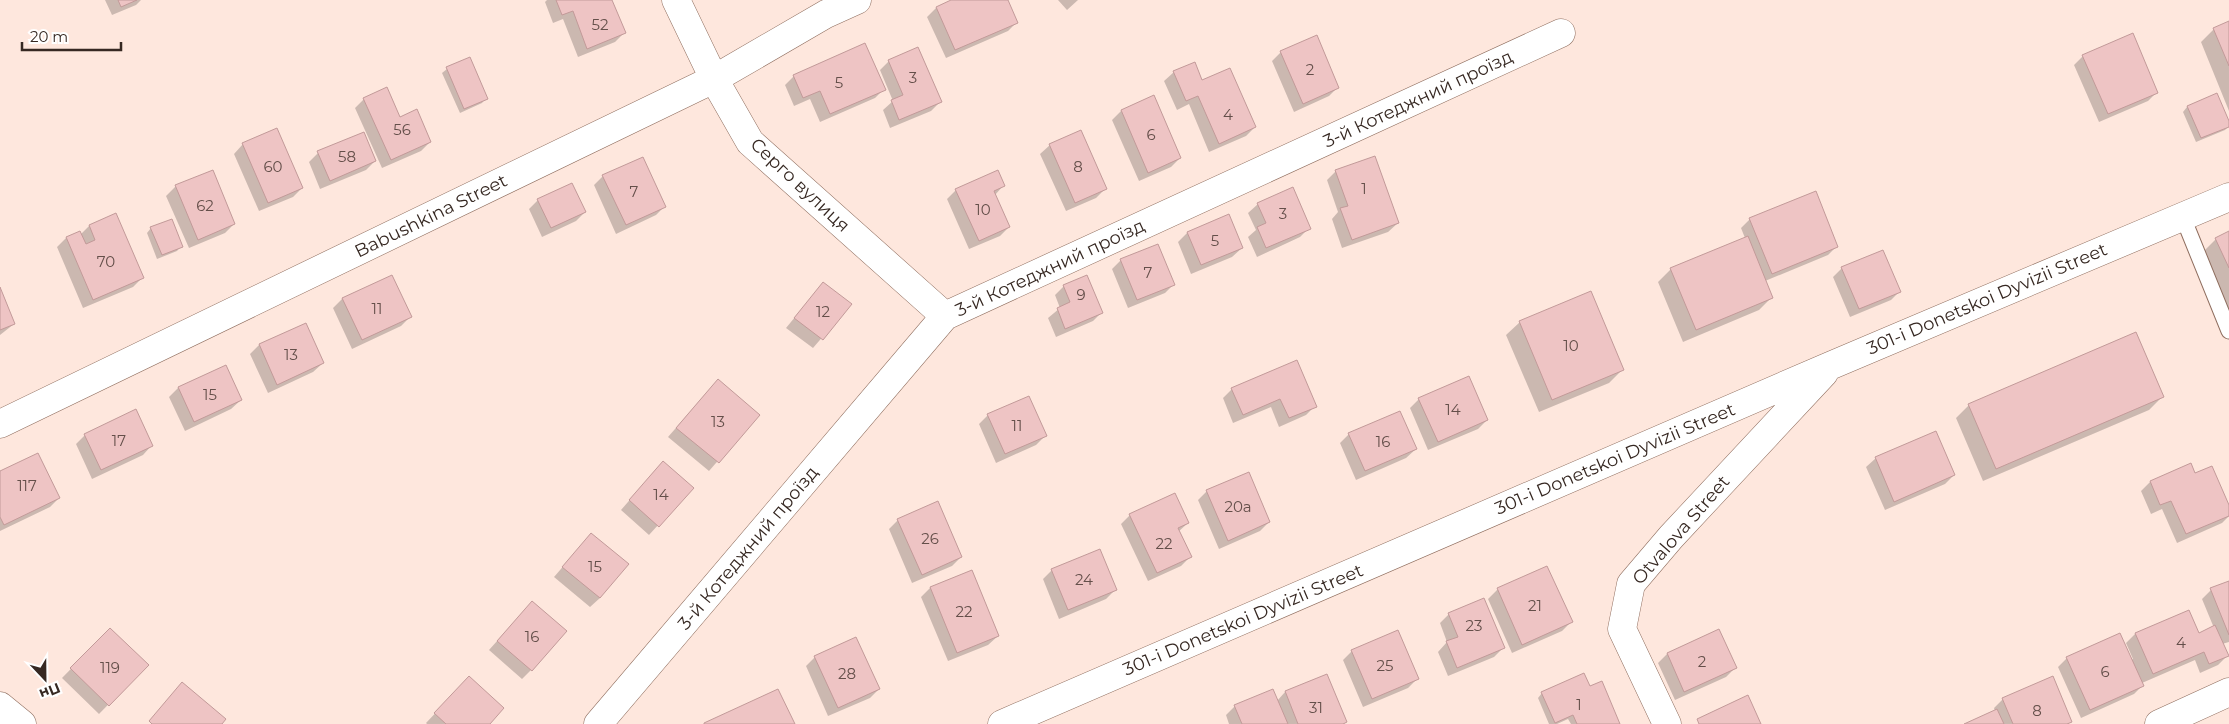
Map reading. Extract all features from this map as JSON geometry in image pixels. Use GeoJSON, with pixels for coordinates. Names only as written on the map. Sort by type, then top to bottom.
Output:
{"type":"FeatureCollection","features":[{"type":"Feature","properties":{"kind":"street","name":"Серго вулиця"},"geometry":{"type":"LineString","coordinates":[[676,0],[714,79],[750,142],[945,316]]}},
{"type":"Feature","properties":{"kind":"street","name":"Babushkina Street"},"geometry":{"type":"LineString","coordinates":[[0,424],[714,79],[826,14],[857,0]]}},
{"type":"Feature","properties":{"kind":"street","name":"3-й Котеджний проїзд"},"geometry":{"type":"LineString","coordinates":[[598,724],[945,316],[1561,33]]}},
{"type":"Feature","properties":{"kind":"street","name":"301-i Donetskoi Dyvizii Street"},"geometry":{"type":"LineString","coordinates":[[1002,724],[1832,365],[2182,215],[2229,197]]}},
{"type":"Feature","properties":{"kind":"street","name":"Otvalova Street"},"geometry":{"type":"LineString","coordinates":[[1667,724],[1622,629],[1631,584],[1671,536],[1832,365]]}},
{"type":"Feature","properties":{"kind":"street"},"geometry":{"type":"LineString","coordinates":[[2159,724],[2229,692]]}},
{"type":"Feature","properties":{"kind":"street"},"geometry":{"type":"LineString","coordinates":[[0,706],[22,724]]}},
{"type":"Feature","properties":{"kind":"lane"},"geometry":{"type":"LineString","coordinates":[[2182,215],[2229,331]]}},
{"type":"Feature","properties":{"kind":"building"},"geometry":{"type":"Polygon","coordinates":[[[118,0],[137,0],[121,7],[118,0]]]}},
{"type":"Feature","properties":{"kind":"building"},"geometry":{"type":"Polygon","coordinates":[[[556,0],[612,0],[626,33],[587,49],[573,11],[562,15],[556,0]]]}},
{"type":"Feature","properties":{"kind":"building"},"geometry":{"type":"Polygon","coordinates":[[[951,0],[1008,0],[1018,23],[955,50],[936,7],[951,0]]]}},
{"type":"Feature","properties":{"kind":"building"},"geometry":{"type":"Polygon","coordinates":[[[2229,21],[2229,66],[2213,28],[2229,21]]]}},
{"type":"Feature","properties":{"kind":"building"},"geometry":{"type":"Polygon","coordinates":[[[2133,33],[2158,93],[2108,114],[2082,55],[2133,33]]]}},
{"type":"Feature","properties":{"kind":"building"},"geometry":{"type":"Polygon","coordinates":[[[1317,35],[1339,88],[1303,104],[1280,51],[1317,35]]]}},
{"type":"Feature","properties":{"kind":"building"},"geometry":{"type":"Polygon","coordinates":[[[865,43],[886,90],[830,114],[820,91],[803,98],[793,75],[865,43]]]}},
{"type":"Feature","properties":{"kind":"building"},"geometry":{"type":"Polygon","coordinates":[[[918,47],[942,102],[899,120],[891,100],[903,95],[888,60],[918,47]]]}},
{"type":"Feature","properties":{"kind":"building"},"geometry":{"type":"Polygon","coordinates":[[[470,57],[488,99],[464,109],[446,67],[470,57]]]}},
{"type":"Feature","properties":{"kind":"building"},"geometry":{"type":"Polygon","coordinates":[[[1195,62],[1202,80],[1230,68],[1256,127],[1219,144],[1198,96],[1186,101],[1173,71],[1195,62]]]}},
{"type":"Feature","properties":{"kind":"building"},"geometry":{"type":"Polygon","coordinates":[[[387,87],[400,117],[417,109],[431,142],[391,160],[363,98],[387,87]]]}},
{"type":"Feature","properties":{"kind":"building"},"geometry":{"type":"Polygon","coordinates":[[[2217,93],[2229,121],[2229,127],[2201,138],[2187,106],[2217,93]]]}},
{"type":"Feature","properties":{"kind":"building"},"geometry":{"type":"Polygon","coordinates":[[[1154,95],[1181,158],[1148,173],[1121,110],[1154,95]]]}},
{"type":"Feature","properties":{"kind":"building"},"geometry":{"type":"Polygon","coordinates":[[[277,128],[303,188],[268,203],[242,143],[277,128]]]}},
{"type":"Feature","properties":{"kind":"building"},"geometry":{"type":"Polygon","coordinates":[[[1081,130],[1107,189],[1075,203],[1049,144],[1081,130]]]}},
{"type":"Feature","properties":{"kind":"building"},"geometry":{"type":"Polygon","coordinates":[[[364,132],[376,161],[330,181],[317,151],[364,132]]]}},
{"type":"Feature","properties":{"kind":"building"},"geometry":{"type":"Polygon","coordinates":[[[1375,156],[1399,223],[1352,240],[1340,208],[1348,206],[1335,170],[1375,156]]]}},
{"type":"Feature","properties":{"kind":"building"},"geometry":{"type":"Polygon","coordinates":[[[643,157],[666,207],[626,225],[602,175],[643,157]]]}},
{"type":"Feature","properties":{"kind":"building"},"geometry":{"type":"Polygon","coordinates":[[[213,170],[235,224],[198,240],[175,185],[213,170]]]}},
{"type":"Feature","properties":{"kind":"building"},"geometry":{"type":"Polygon","coordinates":[[[998,170],[1005,186],[994,191],[1010,227],[979,241],[955,189],[998,170]]]}},
{"type":"Feature","properties":{"kind":"building"},"geometry":{"type":"Polygon","coordinates":[[[572,183],[586,212],[551,228],[537,199],[572,183]]]}},
{"type":"Feature","properties":{"kind":"building"},"geometry":{"type":"Polygon","coordinates":[[[1293,187],[1311,229],[1266,248],[1257,227],[1266,223],[1257,203],[1293,187]]]}},
{"type":"Feature","properties":{"kind":"building"},"geometry":{"type":"Polygon","coordinates":[[[1816,191],[1838,247],[1772,274],[1749,218],[1816,191]]]}},
{"type":"Feature","properties":{"kind":"building"},"geometry":{"type":"Polygon","coordinates":[[[116,213],[144,278],[93,300],[66,237],[80,231],[86,244],[95,240],[89,225],[116,213]]]}},
{"type":"Feature","properties":{"kind":"building"},"geometry":{"type":"Polygon","coordinates":[[[1229,214],[1243,248],[1201,265],[1187,232],[1229,214]]]}},
{"type":"Feature","properties":{"kind":"building"},"geometry":{"type":"Polygon","coordinates":[[[172,219],[183,247],[162,255],[150,227],[172,219]]]}},
{"type":"Feature","properties":{"kind":"building"},"geometry":{"type":"Polygon","coordinates":[[[2229,231],[2229,268],[2215,238],[2229,231]]]}},
{"type":"Feature","properties":{"kind":"building"},"geometry":{"type":"Polygon","coordinates":[[[1748,236],[1773,298],[1696,330],[1670,268],[1748,236]]]}},
{"type":"Feature","properties":{"kind":"building"},"geometry":{"type":"Polygon","coordinates":[[[1158,244],[1175,285],[1137,300],[1120,259],[1158,244]]]}},
{"type":"Feature","properties":{"kind":"building"},"geometry":{"type":"Polygon","coordinates":[[[1883,250],[1901,292],[1859,309],[1841,267],[1883,250]]]}},
{"type":"Feature","properties":{"kind":"building"},"geometry":{"type":"Polygon","coordinates":[[[392,275],[412,317],[362,340],[342,298],[392,275]]]}},
{"type":"Feature","properties":{"kind":"building"},"geometry":{"type":"Polygon","coordinates":[[[1087,275],[1103,313],[1065,329],[1057,308],[1070,302],[1063,285],[1087,275]]]}},
{"type":"Feature","properties":{"kind":"building"},"geometry":{"type":"Polygon","coordinates":[[[823,282],[852,304],[823,340],[794,318],[823,282]]]}},
{"type":"Feature","properties":{"kind":"building"},"geometry":{"type":"Polygon","coordinates":[[[0,287],[15,324],[0,330],[0,287]]]}},
{"type":"Feature","properties":{"kind":"building"},"geometry":{"type":"Polygon","coordinates":[[[1591,291],[1624,370],[1552,400],[1519,321],[1591,291]]]}},
{"type":"Feature","properties":{"kind":"building"},"geometry":{"type":"Polygon","coordinates":[[[306,323],[324,363],[277,385],[259,344],[306,323]]]}},
{"type":"Feature","properties":{"kind":"building"},"geometry":{"type":"Polygon","coordinates":[[[2136,332],[2164,397],[1996,469],[1968,404],[2136,332]]]}},
{"type":"Feature","properties":{"kind":"building"},"geometry":{"type":"Polygon","coordinates":[[[1297,360],[1317,407],[1289,418],[1280,399],[1243,415],[1231,388],[1297,360]]]}},
{"type":"Feature","properties":{"kind":"building"},"geometry":{"type":"Polygon","coordinates":[[[226,365],[242,400],[194,422],[178,387],[226,365]]]}},
{"type":"Feature","properties":{"kind":"building"},"geometry":{"type":"Polygon","coordinates":[[[1469,376],[1488,420],[1438,442],[1418,398],[1469,376]]]}},
{"type":"Feature","properties":{"kind":"building"},"geometry":{"type":"Polygon","coordinates":[[[718,379],[760,415],[719,463],[676,428],[718,379]]]}},
{"type":"Feature","properties":{"kind":"building"},"geometry":{"type":"Polygon","coordinates":[[[1029,396],[1047,436],[1005,454],[987,414],[1029,396]]]}},
{"type":"Feature","properties":{"kind":"building"},"geometry":{"type":"Polygon","coordinates":[[[136,409],[153,446],[101,470],[84,434],[136,409]]]}},
{"type":"Feature","properties":{"kind":"building"},"geometry":{"type":"Polygon","coordinates":[[[1400,411],[1417,449],[1365,471],[1348,433],[1400,411]]]}},
{"type":"Feature","properties":{"kind":"building"},"geometry":{"type":"Polygon","coordinates":[[[1936,431],[1955,475],[1894,502],[1875,457],[1936,431]]]}},
{"type":"Feature","properties":{"kind":"building"},"geometry":{"type":"Polygon","coordinates":[[[38,453],[60,498],[4,525],[0,517],[0,471],[38,453]]]}},
{"type":"Feature","properties":{"kind":"building"},"geometry":{"type":"Polygon","coordinates":[[[663,461],[694,488],[659,527],[629,500],[663,461]]]}},
{"type":"Feature","properties":{"kind":"building"},"geometry":{"type":"Polygon","coordinates":[[[2191,463],[2195,473],[2212,466],[2229,505],[2229,516],[2186,534],[2171,501],[2160,505],[2150,481],[2191,463]]]}},
{"type":"Feature","properties":{"kind":"building"},"geometry":{"type":"Polygon","coordinates":[[[1249,472],[1270,522],[1228,541],[1206,490],[1249,472]]]}},
{"type":"Feature","properties":{"kind":"building"},"geometry":{"type":"Polygon","coordinates":[[[1175,493],[1189,523],[1178,528],[1192,557],[1157,573],[1129,514],[1175,493]]]}},
{"type":"Feature","properties":{"kind":"building"},"geometry":{"type":"Polygon","coordinates":[[[938,501],[962,557],[922,575],[897,519],[938,501]]]}},
{"type":"Feature","properties":{"kind":"building"},"geometry":{"type":"Polygon","coordinates":[[[591,533],[629,564],[600,598],[562,567],[591,533]]]}},
{"type":"Feature","properties":{"kind":"building"},"geometry":{"type":"Polygon","coordinates":[[[1100,549],[1117,590],[1068,610],[1051,569],[1100,549]]]}},
{"type":"Feature","properties":{"kind":"building"},"geometry":{"type":"Polygon","coordinates":[[[1547,566],[1573,622],[1522,645],[1497,588],[1547,566]]]}},
{"type":"Feature","properties":{"kind":"building"},"geometry":{"type":"Polygon","coordinates":[[[972,570],[999,636],[957,653],[930,587],[972,570]]]}},
{"type":"Feature","properties":{"kind":"building"},"geometry":{"type":"Polygon","coordinates":[[[2229,581],[2229,635],[2210,588],[2229,581]]]}},
{"type":"Feature","properties":{"kind":"building"},"geometry":{"type":"Polygon","coordinates":[[[1484,598],[1505,648],[1457,668],[1446,641],[1458,637],[1448,613],[1484,598]]]}},
{"type":"Feature","properties":{"kind":"building"},"geometry":{"type":"Polygon","coordinates":[[[532,601],[567,631],[532,671],[497,641],[532,601]]]}},
{"type":"Feature","properties":{"kind":"building"},"geometry":{"type":"Polygon","coordinates":[[[2189,610],[2199,633],[2215,625],[2229,656],[2209,664],[2204,652],[2153,674],[2135,633],[2189,610]]]}},
{"type":"Feature","properties":{"kind":"building"},"geometry":{"type":"Polygon","coordinates":[[[110,628],[149,665],[109,706],[70,668],[110,628]]]}},
{"type":"Feature","properties":{"kind":"building"},"geometry":{"type":"Polygon","coordinates":[[[1719,629],[1737,668],[1684,692],[1667,653],[1719,629]]]}},
{"type":"Feature","properties":{"kind":"building"},"geometry":{"type":"Polygon","coordinates":[[[1398,630],[1419,679],[1372,699],[1351,650],[1398,630]]]}},
{"type":"Feature","properties":{"kind":"building"},"geometry":{"type":"Polygon","coordinates":[[[2120,633],[2144,686],[2090,710],[2066,657],[2120,633]]]}},
{"type":"Feature","properties":{"kind":"building"},"geometry":{"type":"Polygon","coordinates":[[[856,637],[880,689],[838,708],[814,656],[856,637]]]}},
{"type":"Feature","properties":{"kind":"building"},"geometry":{"type":"Polygon","coordinates":[[[1584,673],[1590,686],[1602,681],[1620,724],[1577,724],[1573,715],[1555,723],[1541,692],[1584,673]]]}},
{"type":"Feature","properties":{"kind":"building"},"geometry":{"type":"Polygon","coordinates":[[[1327,674],[1347,722],[1343,724],[1298,724],[1285,691],[1327,674]]]}},
{"type":"Feature","properties":{"kind":"building"},"geometry":{"type":"Polygon","coordinates":[[[469,676],[504,708],[490,724],[446,724],[434,713],[469,676]]]}},
{"type":"Feature","properties":{"kind":"building"},"geometry":{"type":"Polygon","coordinates":[[[2053,676],[2072,722],[2067,724],[2013,724],[2002,698],[2053,676]]]}},
{"type":"Feature","properties":{"kind":"building"},"geometry":{"type":"Polygon","coordinates":[[[182,682],[226,719],[222,724],[152,724],[149,721],[182,682]]]}},
{"type":"Feature","properties":{"kind":"building"},"geometry":{"type":"Polygon","coordinates":[[[778,689],[795,724],[704,724],[704,723],[778,689]]]}},
{"type":"Feature","properties":{"kind":"building"},"geometry":{"type":"Polygon","coordinates":[[[1273,689],[1288,724],[1242,724],[1234,705],[1273,689]]]}},
{"type":"Feature","properties":{"kind":"building"},"geometry":{"type":"Polygon","coordinates":[[[1748,695],[1761,724],[1699,724],[1697,719],[1748,695]]]}},
{"type":"Feature","properties":{"kind":"building"},"geometry":{"type":"Polygon","coordinates":[[[1997,709],[2004,724],[1964,724],[1997,709]]]}}]}
